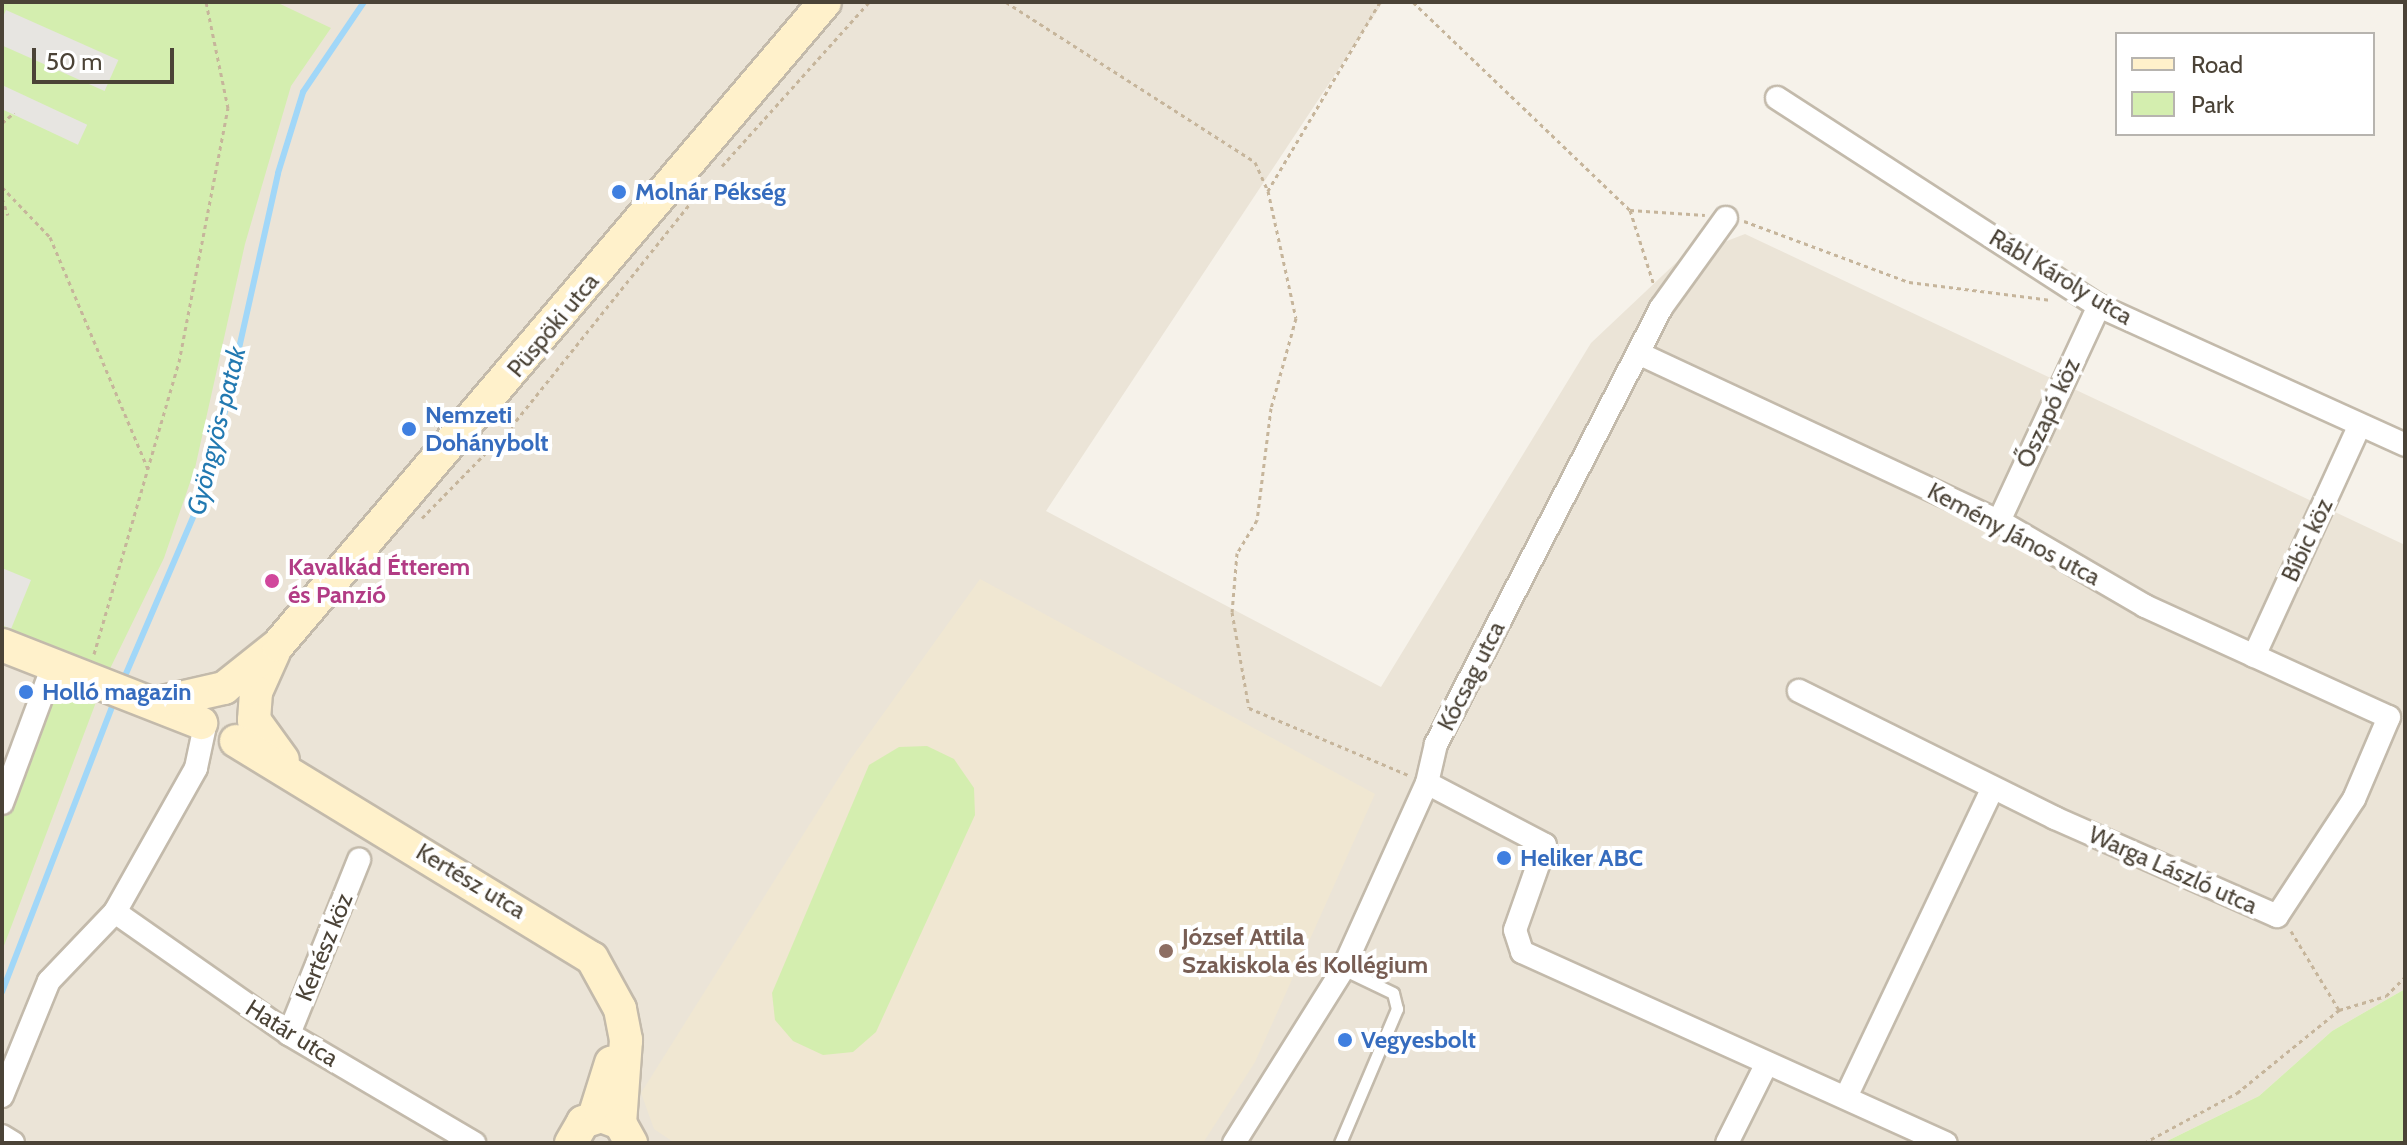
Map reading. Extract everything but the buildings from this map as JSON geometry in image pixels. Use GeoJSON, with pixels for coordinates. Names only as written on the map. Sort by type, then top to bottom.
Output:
{"type":"FeatureCollection","features":[{"type":"Feature","properties":{"kind":"street","name":"Püspöki utca"},"geometry":{"type":"LineString","coordinates":[[226,718],[278,645],[825,2]]}},
{"type":"Feature","properties":{"kind":"street","name":"Rábl Károly utca"},"geometry":{"type":"LineString","coordinates":[[1777,98],[2099,306],[2405,445]]}},
{"type":"Feature","properties":{"kind":"street","name":"Kócsag utca"},"geometry":{"type":"LineString","coordinates":[[1234,1143],[1343,969],[1427,783],[1436,744],[1661,308],[1726,218]]}},
{"type":"Feature","properties":{"kind":"street","name":"Őszapó köz"},"geometry":{"type":"LineString","coordinates":[[1999,521],[2099,306]]}},
{"type":"Feature","properties":{"kind":"street","name":"Kemény János utca"},"geometry":{"type":"LineString","coordinates":[[1638,353],[1999,521],[2145,606],[2389,717]]}},
{"type":"Feature","properties":{"kind":"street","name":"Bíbic köz"},"geometry":{"type":"LineString","coordinates":[[2254,656],[2360,425]]}},
{"type":"Feature","properties":{"kind":"street"},"geometry":{"type":"LineString","coordinates":[[2,645],[148,697],[226,718],[115,912],[49,981],[2,1096]]}},
{"type":"Feature","properties":{"kind":"street"},"geometry":{"type":"LineString","coordinates":[[2,803],[54,663]]}},
{"type":"Feature","properties":{"kind":"street","name":"Warga László utca"},"geometry":{"type":"LineString","coordinates":[[1799,691],[1993,788],[2277,916],[2354,799],[2389,717]]}},
{"type":"Feature","properties":{"kind":"street","name":"Kertész utca"},"geometry":{"type":"LineString","coordinates":[[226,718],[298,777],[580,948],[620,1009],[591,1134]]}},
{"type":"Feature","properties":{"kind":"street"},"geometry":{"type":"LineString","coordinates":[[1427,783],[1545,845],[1515,930],[1522,952],[1946,1143]]}},
{"type":"Feature","properties":{"kind":"street"},"geometry":{"type":"LineString","coordinates":[[1846,1097],[1993,788]]}},
{"type":"Feature","properties":{"kind":"street","name":"Kertész köz"},"geometry":{"type":"LineString","coordinates":[[289,1034],[359,860]]}},
{"type":"Feature","properties":{"kind":"street","name":"Határ utca"},"geometry":{"type":"LineString","coordinates":[[115,912],[289,1034],[474,1143]]}},
{"type":"Feature","properties":{"kind":"street"},"geometry":{"type":"LineString","coordinates":[[1727,1143],[1767,1063]]}},
{"type":"Feature","properties":{"kind":"street"},"geometry":{"type":"LineString","coordinates":[[2,1136],[13,1143]]}},
{"type":"Feature","properties":{"kind":"lane"},"geometry":{"type":"LineString","coordinates":[[1340,1143],[1397,1009],[1393,993],[1343,969]]}},
{"type":"Feature","properties":{"kind":"path"},"geometry":{"type":"LineString","coordinates":[[96,678],[148,469],[179,362],[228,108],[206,2]]}},
{"type":"Feature","properties":{"kind":"path"},"geometry":{"type":"LineString","coordinates":[[719,169],[869,2]]}},
{"type":"Feature","properties":{"kind":"path"},"geometry":{"type":"LineString","coordinates":[[1006,2],[1255,162],[1268,191],[1296,318],[1271,408],[1257,520],[1237,553],[1232,612],[1249,708],[1427,783]]}},
{"type":"Feature","properties":{"kind":"path"},"geometry":{"type":"LineString","coordinates":[[1268,191],[1380,2]]}},
{"type":"Feature","properties":{"kind":"path"},"geometry":{"type":"LineString","coordinates":[[1413,2],[1630,210],[1661,308]]}},
{"type":"Feature","properties":{"kind":"path"},"geometry":{"type":"LineString","coordinates":[[2,123],[14,113]]}},
{"type":"Feature","properties":{"kind":"path"},"geometry":{"type":"LineString","coordinates":[[413,525],[451,496],[511,427],[709,180]]}},
{"type":"Feature","properties":{"kind":"path"},"geometry":{"type":"LineString","coordinates":[[2,187],[50,237],[148,469]]}},
{"type":"Feature","properties":{"kind":"path"},"geometry":{"type":"LineString","coordinates":[[2,198],[8,215]]}},
{"type":"Feature","properties":{"kind":"path"},"geometry":{"type":"LineString","coordinates":[[1630,210],[1726,218],[1909,282],[2055,300]]}},
{"type":"Feature","properties":{"kind":"path"},"geometry":{"type":"LineString","coordinates":[[2277,916],[2339,1010]]}},
{"type":"Feature","properties":{"kind":"path"},"geometry":{"type":"LineString","coordinates":[[2144,1143],[2237,1093],[2339,1010],[2386,996],[2405,977]]}},
{"type":"Feature","properties":{"kind":"shaded area"},"geometry":{"type":"Polygon","coordinates":[[[2,2],[1383,2],[1046,511],[1381,687],[1591,343],[1680,259],[1745,234],[2405,545],[2405,989],[2332,1031],[2259,1096],[2163,1143],[2,1143],[2,2]]]}},
{"type":"Feature","properties":{"kind":"shaded area"},"geometry":{"type":"Polygon","coordinates":[[[6,10],[118,60],[105,91],[2,45],[2,19],[6,10]]]}},
{"type":"Feature","properties":{"kind":"shaded area"},"geometry":{"type":"Polygon","coordinates":[[[2,85],[87,125],[78,145],[2,109],[2,85]]]}},
{"type":"Feature","properties":{"kind":"shaded area"},"geometry":{"type":"Polygon","coordinates":[[[2,568],[31,580],[11,629],[2,625],[2,568]]]}},
{"type":"Feature","properties":{"kind":"shaded area"},"geometry":{"type":"Polygon","coordinates":[[[980,579],[1375,794],[1255,1062],[1203,1143],[675,1143],[654,1129],[641,1093],[850,760],[980,579]]]}},
{"type":"Feature","properties":{"kind":"green space"},"geometry":{"type":"Polygon","coordinates":[[[2,2],[276,2],[331,28],[291,86],[245,244],[195,468],[164,558],[104,681],[2,951],[2,802],[54,664],[2,645],[2,2]]]}},
{"type":"Feature","properties":{"kind":"green space"},"geometry":{"type":"Polygon","coordinates":[[[927,746],[954,759],[974,788],[975,815],[876,1032],[853,1052],[823,1055],[793,1041],[775,1020],[772,993],[869,765],[899,747],[927,746]]]}},
{"type":"Feature","properties":{"kind":"green space"},"geometry":{"type":"Polygon","coordinates":[[[2405,989],[2405,1143],[2163,1143],[2259,1096],[2332,1031],[2405,989]]]}},
{"type":"Feature","properties":{"kind":"waterway","name":"Gyöngyös-patak"},"geometry":{"type":"LineString","coordinates":[[122,683],[210,478],[278,173],[303,92],[364,2]]}},
{"type":"Feature","properties":{"kind":"waterway","name":"Gyöngyös-patak"},"geometry":{"type":"LineString","coordinates":[[2,992],[114,701]]}},
{"type":"Feature","properties":{"kind":"place","name":"Molnár Pékség"},"geometry":{"type":"Point","coordinates":[619,192]}},
{"type":"Feature","properties":{"kind":"place","name":"Nemzeti Dohánybolt"},"geometry":{"type":"Point","coordinates":[409,429]}},
{"type":"Feature","properties":{"kind":"place","name":"Kavalkád Étterem és Panzió"},"geometry":{"type":"Point","coordinates":[272,581]}},
{"type":"Feature","properties":{"kind":"place","name":"Holló magazin"},"geometry":{"type":"Point","coordinates":[26,692]}},
{"type":"Feature","properties":{"kind":"place","name":"Heliker ABC"},"geometry":{"type":"Point","coordinates":[1504,858]}},
{"type":"Feature","properties":{"kind":"place","name":"József Attila Szakiskola és Kollégium"},"geometry":{"type":"Point","coordinates":[1166,951]}},
{"type":"Feature","properties":{"kind":"place","name":"Vegyesbolt"},"geometry":{"type":"Point","coordinates":[1345,1040]}}]}
